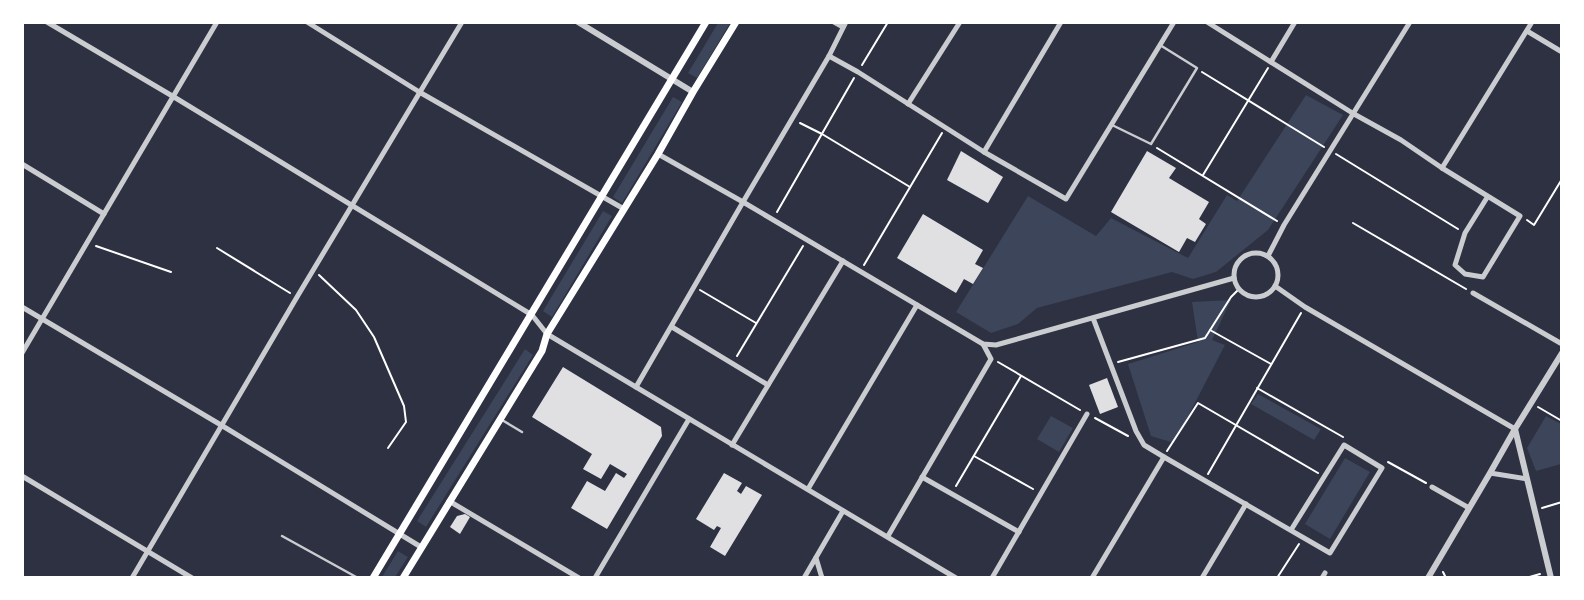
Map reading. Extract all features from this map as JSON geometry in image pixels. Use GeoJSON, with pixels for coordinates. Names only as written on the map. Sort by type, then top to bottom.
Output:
{"type":"FeatureCollection","features":[{"type":"Feature","properties":{"kind":"main road"},"geometry":{"type":"LineString","coordinates":[[373,578],[706,22]]}},
{"type":"Feature","properties":{"kind":"main road"},"geometry":{"type":"LineString","coordinates":[[403,578],[448,500],[542,351],[547,334],[658,154],[736,22]]}},
{"type":"Feature","properties":{"kind":"street"},"geometry":{"type":"LineString","coordinates":[[48,22],[532,315],[547,334],[956,578]]}},
{"type":"Feature","properties":{"kind":"street"},"geometry":{"type":"LineString","coordinates":[[22,353],[217,22]]}},
{"type":"Feature","properties":{"kind":"street"},"geometry":{"type":"LineString","coordinates":[[307,22],[421,93],[624,209]]}},
{"type":"Feature","properties":{"kind":"street"},"geometry":{"type":"LineString","coordinates":[[132,578],[221,425],[462,22]]}},
{"type":"Feature","properties":{"kind":"street"},"geometry":{"type":"LineString","coordinates":[[578,22],[693,92]]}},
{"type":"Feature","properties":{"kind":"street"},"geometry":{"type":"LineString","coordinates":[[636,388],[742,202],[830,56],[845,25],[834,22]]}},
{"type":"Feature","properties":{"kind":"street"},"geometry":{"type":"LineString","coordinates":[[908,104],[960,22]]}},
{"type":"Feature","properties":{"kind":"street"},"geometry":{"type":"LineString","coordinates":[[984,152],[1061,22]]}},
{"type":"Feature","properties":{"kind":"street"},"geometry":{"type":"LineString","coordinates":[[830,56],[984,152],[1066,199],[1174,22]]}},
{"type":"Feature","properties":{"kind":"street"},"geometry":{"type":"LineString","coordinates":[[1207,22],[1354,114],[1401,140],[1442,168],[1488,196],[1520,216],[1483,276],[1465,274],[1454,265],[1465,233],[1488,196]]}},
{"type":"Feature","properties":{"kind":"street"},"geometry":{"type":"LineString","coordinates":[[1272,62],[1295,22]]}},
{"type":"Feature","properties":{"kind":"street"},"geometry":{"type":"LineString","coordinates":[[1268,256],[1284,225],[1410,22]]}},
{"type":"Feature","properties":{"kind":"street"},"geometry":{"type":"LineString","coordinates":[[1442,168],[1532,22]]}},
{"type":"Feature","properties":{"kind":"street"},"geometry":{"type":"LineString","coordinates":[[1527,31],[1562,52]]}},
{"type":"Feature","properties":{"kind":"street"},"geometry":{"type":"LineString","coordinates":[[658,154],[983,344],[996,345],[1234,278]]}},
{"type":"Feature","properties":{"kind":"street"},"geometry":{"type":"LineString","coordinates":[[22,164],[104,214]]}},
{"type":"Feature","properties":{"kind":"street"},"geometry":{"type":"LineString","coordinates":[[1256,253],[1268,256],[1278,270],[1275,286],[1271,291],[1261,296],[1249,296],[1239,289],[1234,278],[1236,266],[1244,256],[1256,253]]}},
{"type":"Feature","properties":{"kind":"street"},"geometry":{"type":"LineString","coordinates":[[732,445],[842,261]]}},
{"type":"Feature","properties":{"kind":"street"},"geometry":{"type":"LineString","coordinates":[[1275,286],[1305,307],[1515,429],[1536,509],[1550,574]]}},
{"type":"Feature","properties":{"kind":"street"},"geometry":{"type":"LineString","coordinates":[[1473,293],[1562,344]]}},
{"type":"Feature","properties":{"kind":"street"},"geometry":{"type":"LineString","coordinates":[[808,489],[917,305]]}},
{"type":"Feature","properties":{"kind":"street"},"geometry":{"type":"LineString","coordinates":[[22,307],[421,547]]}},
{"type":"Feature","properties":{"kind":"street"},"geometry":{"type":"LineString","coordinates":[[1092,318],[1136,431],[1144,445],[1330,553],[1382,468],[1344,445],[1291,530]]}},
{"type":"Feature","properties":{"kind":"street"},"geometry":{"type":"LineString","coordinates":[[672,327],[768,385]]}},
{"type":"Feature","properties":{"kind":"street"},"geometry":{"type":"LineString","coordinates":[[888,536],[991,359],[983,344]]}},
{"type":"Feature","properties":{"kind":"street"},"geometry":{"type":"LineString","coordinates":[[1428,578],[1562,353]]}},
{"type":"Feature","properties":{"kind":"street"},"geometry":{"type":"LineString","coordinates":[[992,578],[1087,414]]}},
{"type":"Feature","properties":{"kind":"street"},"geometry":{"type":"LineString","coordinates":[[595,578],[689,419]]}},
{"type":"Feature","properties":{"kind":"street"},"geometry":{"type":"LineString","coordinates":[[1092,578],[1164,457]]}},
{"type":"Feature","properties":{"kind":"street"},"geometry":{"type":"LineString","coordinates":[[1490,473],[1527,479]]}},
{"type":"Feature","properties":{"kind":"street"},"geometry":{"type":"LineString","coordinates":[[22,476],[192,578]]}},
{"type":"Feature","properties":{"kind":"street"},"geometry":{"type":"LineString","coordinates":[[922,477],[1018,532]]}},
{"type":"Feature","properties":{"kind":"street"},"geometry":{"type":"LineString","coordinates":[[1432,487],[1469,508]]}},
{"type":"Feature","properties":{"kind":"street"},"geometry":{"type":"LineString","coordinates":[[448,500],[579,578]]}},
{"type":"Feature","properties":{"kind":"street"},"geometry":{"type":"LineString","coordinates":[[1202,578],[1246,504]]}},
{"type":"Feature","properties":{"kind":"street"},"geometry":{"type":"LineString","coordinates":[[804,578],[843,511]]}},
{"type":"Feature","properties":{"kind":"street"},"geometry":{"type":"LineString","coordinates":[[816,558],[822,578]]}},
{"type":"Feature","properties":{"kind":"lane"},"geometry":{"type":"LineString","coordinates":[[1111,124],[1151,144],[1197,68],[1160,45]]}},
{"type":"Feature","properties":{"kind":"lane"},"geometry":{"type":"LineString","coordinates":[[500,420],[522,432]]}},
{"type":"Feature","properties":{"kind":"lane"},"geometry":{"type":"LineString","coordinates":[[282,536],[358,578]]}},
{"type":"Feature","properties":{"kind":"path"},"geometry":{"type":"LineString","coordinates":[[772,220],[888,22]]}},
{"type":"Feature","properties":{"kind":"path"},"geometry":{"type":"LineString","coordinates":[[1202,176],[1272,62]]}},
{"type":"Feature","properties":{"kind":"path"},"geometry":{"type":"LineString","coordinates":[[792,119],[822,134],[910,187]]}},
{"type":"Feature","properties":{"kind":"path"},"geometry":{"type":"LineString","coordinates":[[860,271],[945,127]]}},
{"type":"Feature","properties":{"kind":"path"},"geometry":{"type":"LineString","coordinates":[[1151,144],[1284,225]]}},
{"type":"Feature","properties":{"kind":"path"},"geometry":{"type":"LineString","coordinates":[[1520,216],[1534,225],[1562,179]]}},
{"type":"Feature","properties":{"kind":"path"},"geometry":{"type":"LineString","coordinates":[[1353,223],[1473,293]]}},
{"type":"Feature","properties":{"kind":"path"},"geometry":{"type":"LineString","coordinates":[[732,363],[806,240]]}},
{"type":"Feature","properties":{"kind":"path"},"geometry":{"type":"LineString","coordinates":[[86,243],[171,272]]}},
{"type":"Feature","properties":{"kind":"path"},"geometry":{"type":"LineString","coordinates":[[217,248],[297,297]]}},
{"type":"Feature","properties":{"kind":"path"},"geometry":{"type":"LineString","coordinates":[[314,270],[356,310],[374,337],[404,406],[406,422],[388,448]]}},
{"type":"Feature","properties":{"kind":"path"},"geometry":{"type":"LineString","coordinates":[[695,287],[756,323]]}},
{"type":"Feature","properties":{"kind":"path"},"geometry":{"type":"LineString","coordinates":[[1110,364],[1205,338],[1239,289]]}},
{"type":"Feature","properties":{"kind":"path"},"geometry":{"type":"LineString","coordinates":[[1204,480],[1305,307]]}},
{"type":"Feature","properties":{"kind":"path"},"geometry":{"type":"LineString","coordinates":[[1210,330],[1271,364]]}},
{"type":"Feature","properties":{"kind":"path"},"geometry":{"type":"LineString","coordinates":[[991,359],[1128,436]]}},
{"type":"Feature","properties":{"kind":"path"},"geometry":{"type":"LineString","coordinates":[[952,494],[1020,376]]}},
{"type":"Feature","properties":{"kind":"path"},"geometry":{"type":"LineString","coordinates":[[1164,457],[1198,403],[1324,476]]}},
{"type":"Feature","properties":{"kind":"path"},"geometry":{"type":"LineString","coordinates":[[1532,403],[1562,421]]}},
{"type":"Feature","properties":{"kind":"path"},"geometry":{"type":"LineString","coordinates":[[974,456],[1041,494]]}},
{"type":"Feature","properties":{"kind":"path"},"geometry":{"type":"LineString","coordinates":[[1536,509],[1562,502]]}},
{"type":"Feature","properties":{"kind":"path"},"geometry":{"type":"LineString","coordinates":[[1277,578],[1303,537]]}},
{"type":"Feature","properties":{"kind":"path"},"geometry":{"type":"LineString","coordinates":[[1526,578],[1550,574]]}},
{"type":"Feature","properties":{"kind":"shaded area"},"geometry":{"type":"Polygon","coordinates":[[[718,23],[730,23],[697,78],[688,73],[718,23]]]}},
{"type":"Feature","properties":{"kind":"shaded area"},"geometry":{"type":"Polygon","coordinates":[[[1306,95],[1343,115],[1268,230],[1216,272],[1193,279],[1172,272],[1037,308],[1018,324],[991,333],[956,312],[1028,196],[1096,236],[1111,218],[1188,258],[1227,195],[1237,201],[1306,95]]]}},
{"type":"Feature","properties":{"kind":"shaded area"},"geometry":{"type":"Polygon","coordinates":[[[673,97],[682,102],[622,203],[613,197],[673,97]]]}},
{"type":"Feature","properties":{"kind":"shaded area"},"geometry":{"type":"Polygon","coordinates":[[[603,211],[612,216],[552,317],[543,311],[603,211]]]}},
{"type":"Feature","properties":{"kind":"shaded area"},"geometry":{"type":"Polygon","coordinates":[[[1231,300],[1212,340],[1225,345],[1174,443],[1151,436],[1128,364],[1198,342],[1192,302],[1231,300]]]}},
{"type":"Feature","properties":{"kind":"shaded area"},"geometry":{"type":"Polygon","coordinates":[[[525,349],[533,355],[426,527],[417,521],[525,349]]]}},
{"type":"Feature","properties":{"kind":"shaded area"},"geometry":{"type":"Polygon","coordinates":[[[1258,394],[1321,429],[1314,440],[1251,404],[1258,394]]]}},
{"type":"Feature","properties":{"kind":"shaded area"},"geometry":{"type":"Polygon","coordinates":[[[1051,416],[1073,428],[1059,452],[1037,439],[1051,416]]]}},
{"type":"Feature","properties":{"kind":"shaded area"},"geometry":{"type":"Polygon","coordinates":[[[1546,416],[1561,424],[1561,464],[1536,471],[1527,448],[1546,416]]]}},
{"type":"Feature","properties":{"kind":"shaded area"},"geometry":{"type":"Polygon","coordinates":[[[1345,458],[1370,472],[1330,539],[1305,524],[1345,458]]]}},
{"type":"Feature","properties":{"kind":"shaded area"},"geometry":{"type":"Polygon","coordinates":[[[398,551],[408,557],[395,577],[382,577],[398,551]]]}},
{"type":"Feature","properties":{"kind":"building"},"geometry":{"type":"Polygon","coordinates":[[[961,151],[1003,177],[988,203],[947,180],[961,151]]]}},
{"type":"Feature","properties":{"kind":"building"},"geometry":{"type":"Polygon","coordinates":[[[1147,151],[1176,168],[1169,178],[1209,202],[1199,219],[1206,224],[1195,242],[1187,238],[1179,252],[1111,212],[1147,151]]]}},
{"type":"Feature","properties":{"kind":"building"},"geometry":{"type":"Polygon","coordinates":[[[923,214],[983,250],[975,264],[983,268],[973,284],[964,279],[956,293],[897,258],[923,214]]]}},
{"type":"Feature","properties":{"kind":"building"},"geometry":{"type":"Polygon","coordinates":[[[563,367],[661,427],[662,436],[607,529],[571,508],[587,481],[605,491],[616,473],[624,478],[627,474],[610,464],[601,479],[583,469],[592,454],[532,417],[563,367]]]}},
{"type":"Feature","properties":{"kind":"building"},"geometry":{"type":"Polygon","coordinates":[[[1107,378],[1118,407],[1100,414],[1089,385],[1107,378]]]}},
{"type":"Feature","properties":{"kind":"building"},"geometry":{"type":"Polygon","coordinates":[[[724,473],[742,483],[737,491],[741,494],[746,486],[762,495],[725,556],[710,547],[721,528],[717,526],[714,530],[696,519],[724,473]]]}},
{"type":"Feature","properties":{"kind":"building"},"geometry":{"type":"Polygon","coordinates":[[[465,514],[470,517],[460,534],[450,527],[457,516],[465,514]]]}}]}
